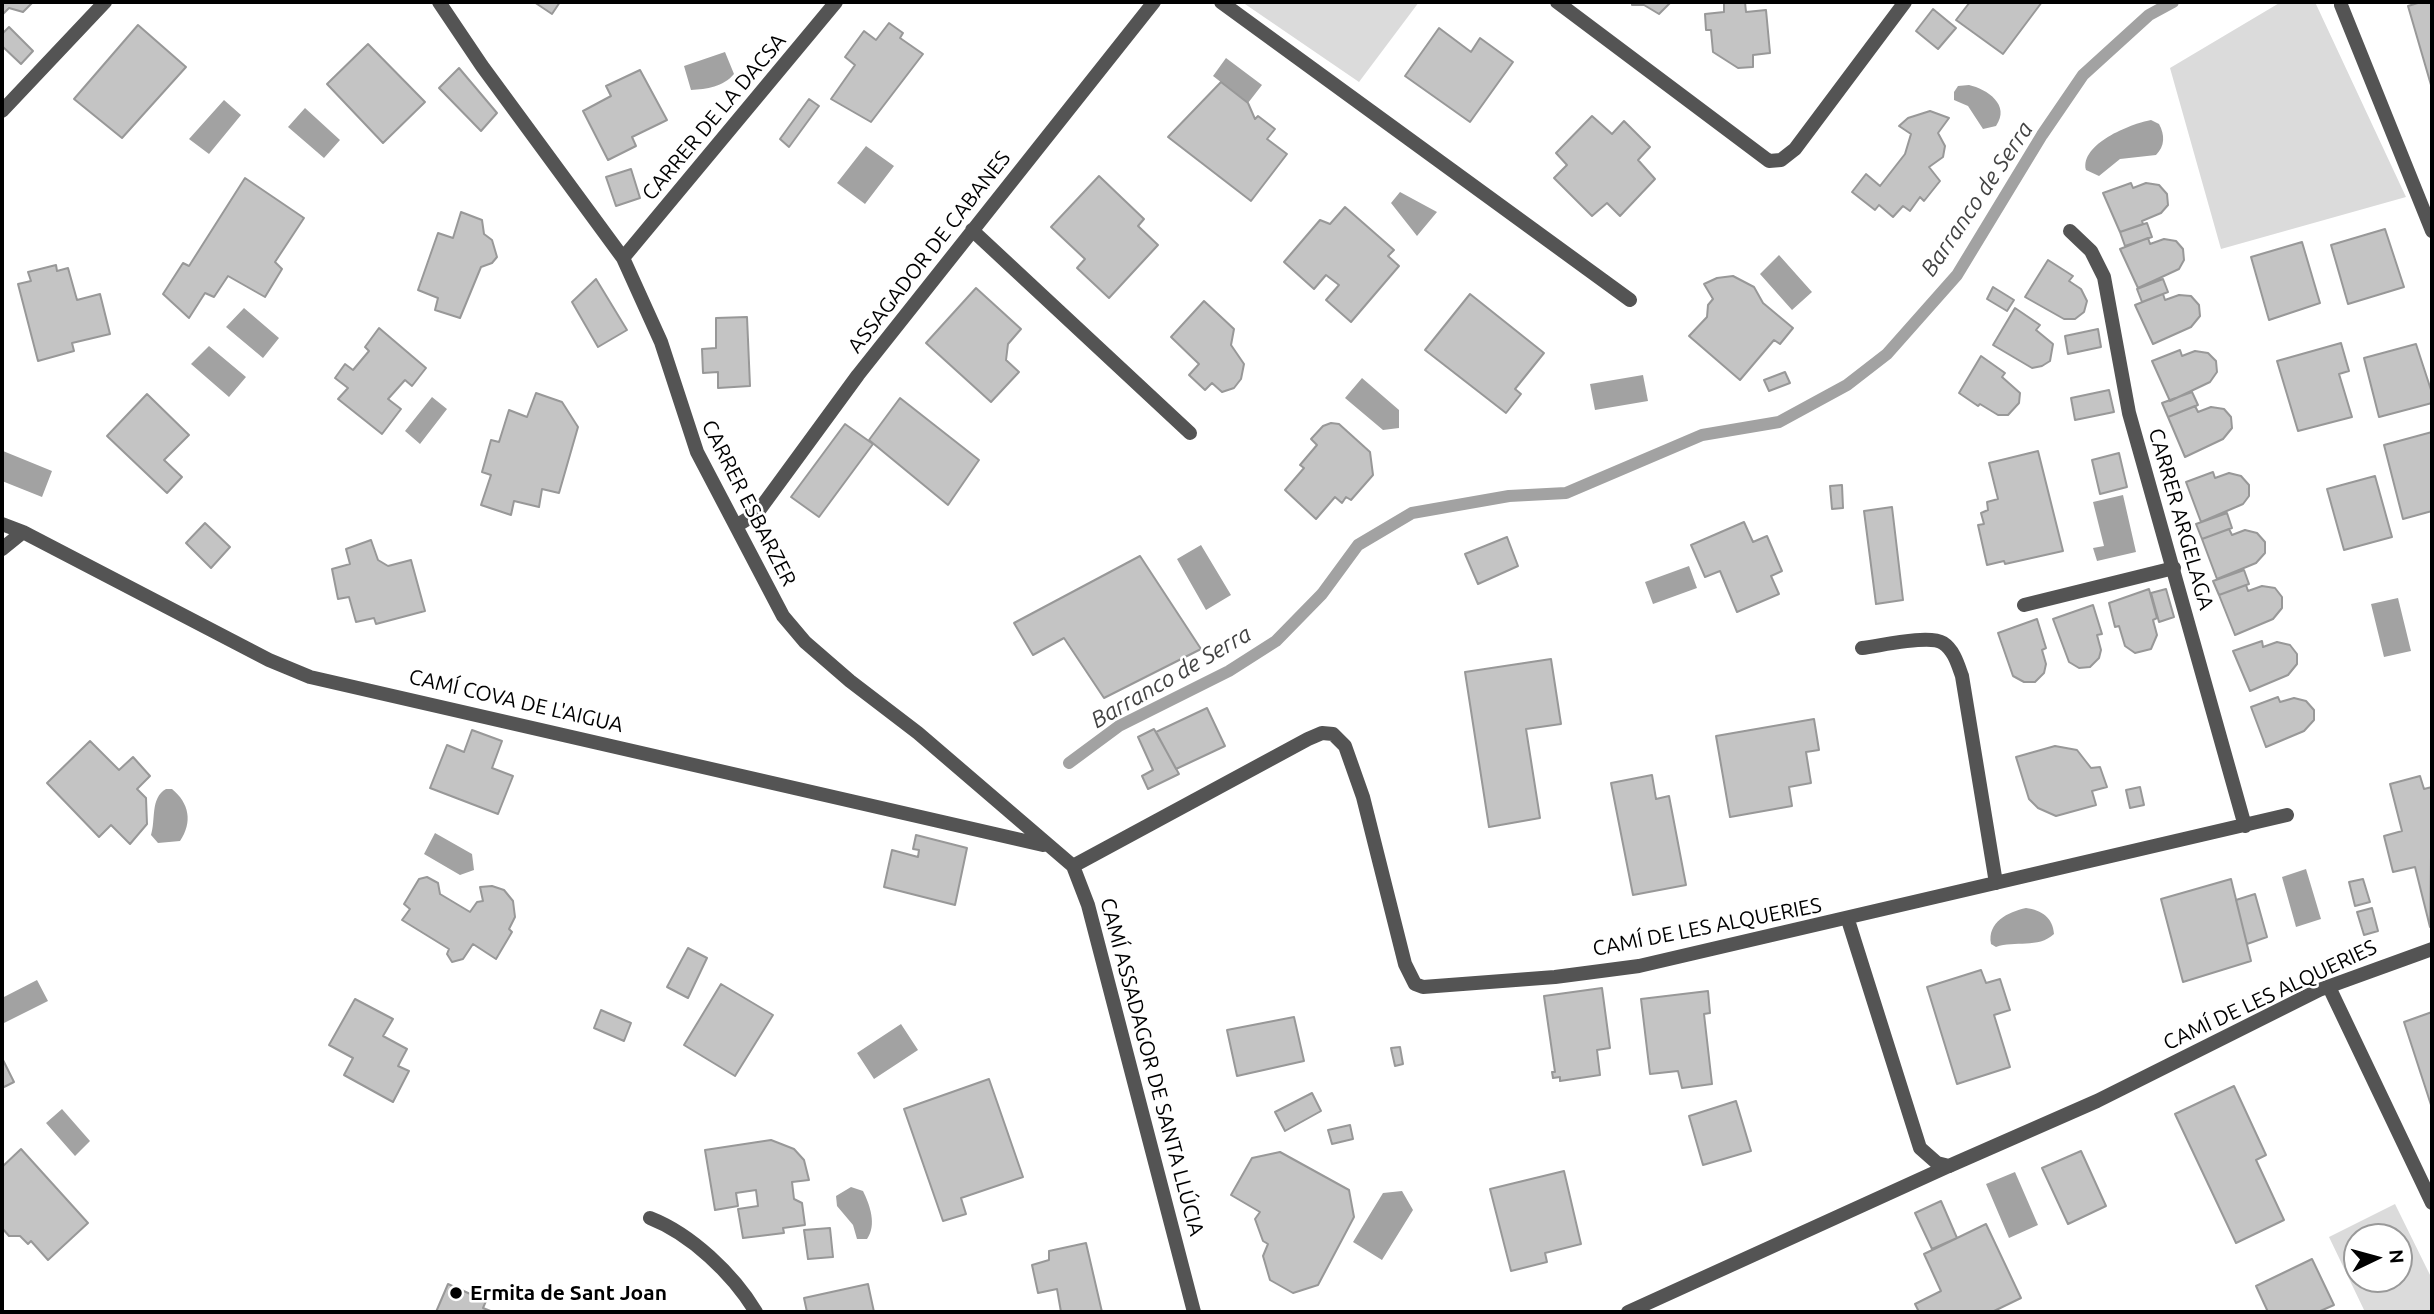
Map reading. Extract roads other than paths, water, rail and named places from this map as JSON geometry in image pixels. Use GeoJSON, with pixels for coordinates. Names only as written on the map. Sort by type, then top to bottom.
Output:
{"type":"FeatureCollection","features":[{"type":"Feature","properties":{"kind":"street"},"geometry":{"type":"LineString","coordinates":[[2,111],[105,2]]}},
{"type":"Feature","properties":{"kind":"street","name":"CARRER ESBARZER"},"geometry":{"type":"LineString","coordinates":[[439,2],[482,66],[624,258],[661,342],[697,452],[783,616],[805,642],[918,733],[1048,846]]}},
{"type":"Feature","properties":{"kind":"street","name":"CARRER DE LA DACSA"},"geometry":{"type":"LineString","coordinates":[[624,258],[836,2]]}},
{"type":"Feature","properties":{"kind":"street","name":"ASSAGADOR DE CABANES"},"geometry":{"type":"LineString","coordinates":[[736,526],[757,513],[858,375],[1154,2]]}},
{"type":"Feature","properties":{"kind":"street"},"geometry":{"type":"LineString","coordinates":[[1222,2],[1630,300]]}},
{"type":"Feature","properties":{"kind":"street"},"geometry":{"type":"LineString","coordinates":[[1557,2],[1769,161],[1782,160],[1795,149],[1905,2]]}},
{"type":"Feature","properties":{"kind":"street"},"geometry":{"type":"LineString","coordinates":[[2341,5],[2432,231]]}},
{"type":"Feature","properties":{"kind":"street"},"geometry":{"type":"LineString","coordinates":[[972,230],[1190,433]]}},
{"type":"Feature","properties":{"kind":"street","name":"CARRER ARGELAGA"},"geometry":{"type":"LineString","coordinates":[[2070,230],[2091,251],[2104,277],[2129,413],[2245,826]]}},
{"type":"Feature","properties":{"kind":"street","name":"CAMÍ COVA DE L'AIGUA"},"geometry":{"type":"LineString","coordinates":[[2,524],[23,532],[269,660],[310,677],[1048,846]]}},
{"type":"Feature","properties":{"kind":"street"},"geometry":{"type":"LineString","coordinates":[[2,549],[23,532]]}},
{"type":"Feature","properties":{"kind":"street"},"geometry":{"type":"LineString","coordinates":[[2024,605],[2174,568]]}},
{"type":"Feature","properties":{"kind":"street"},"geometry":{"type":"LineString","coordinates":[[1862,648],[1932,639],[1951,650],[1962,676],[1996,883]]}},
{"type":"Feature","properties":{"kind":"street","name":"CAMÍ DE LES ALQUERIES"},"geometry":{"type":"LineString","coordinates":[[1073,866],[1308,739],[1322,733],[1333,734],[1345,746],[1363,797],[1405,964],[1415,984],[1423,987],[1555,977],[1639,966],[1848,920],[1920,1148],[1937,1163],[1949,1166],[2097,1101],[2329,986],[2432,949]]}},
{"type":"Feature","properties":{"kind":"street"},"geometry":{"type":"LineString","coordinates":[[1848,920],[2287,815]]}},
{"type":"Feature","properties":{"kind":"street"},"geometry":{"type":"LineString","coordinates":[[1048,846],[1073,866]]}},
{"type":"Feature","properties":{"kind":"street","name":"CAMÍ ASSADAGOR DE SANTA LLÚCIA"},"geometry":{"type":"LineString","coordinates":[[1073,866],[1088,905],[1195,1312]]}},
{"type":"Feature","properties":{"kind":"street"},"geometry":{"type":"LineString","coordinates":[[2329,986],[2432,1203]]}},
{"type":"Feature","properties":{"kind":"street"},"geometry":{"type":"LineString","coordinates":[[1628,1312],[1949,1166]]}},
{"type":"Feature","properties":{"kind":"street"},"geometry":{"type":"LineString","coordinates":[[650,1218],[684,1236],[700,1250],[734,1284],[756,1312]]}},
{"type":"Feature","properties":{"kind":"waterway","name":"Barranco de Serra"},"geometry":{"type":"LineString","coordinates":[[1069,763],[1119,726],[1229,671],[1276,641],[1322,594],[1358,545],[1412,513],[1509,496],[1566,493],[1702,435],[1779,422],[1847,385],[1887,354],[1957,275],[2042,135],[2083,75],[2149,15],[2173,2]]}},
{"type":"Feature","properties":{"kind":"place","name":"Ermita de Sant Joan"},"geometry":{"type":"Point","coordinates":[456,1293]}}]}
